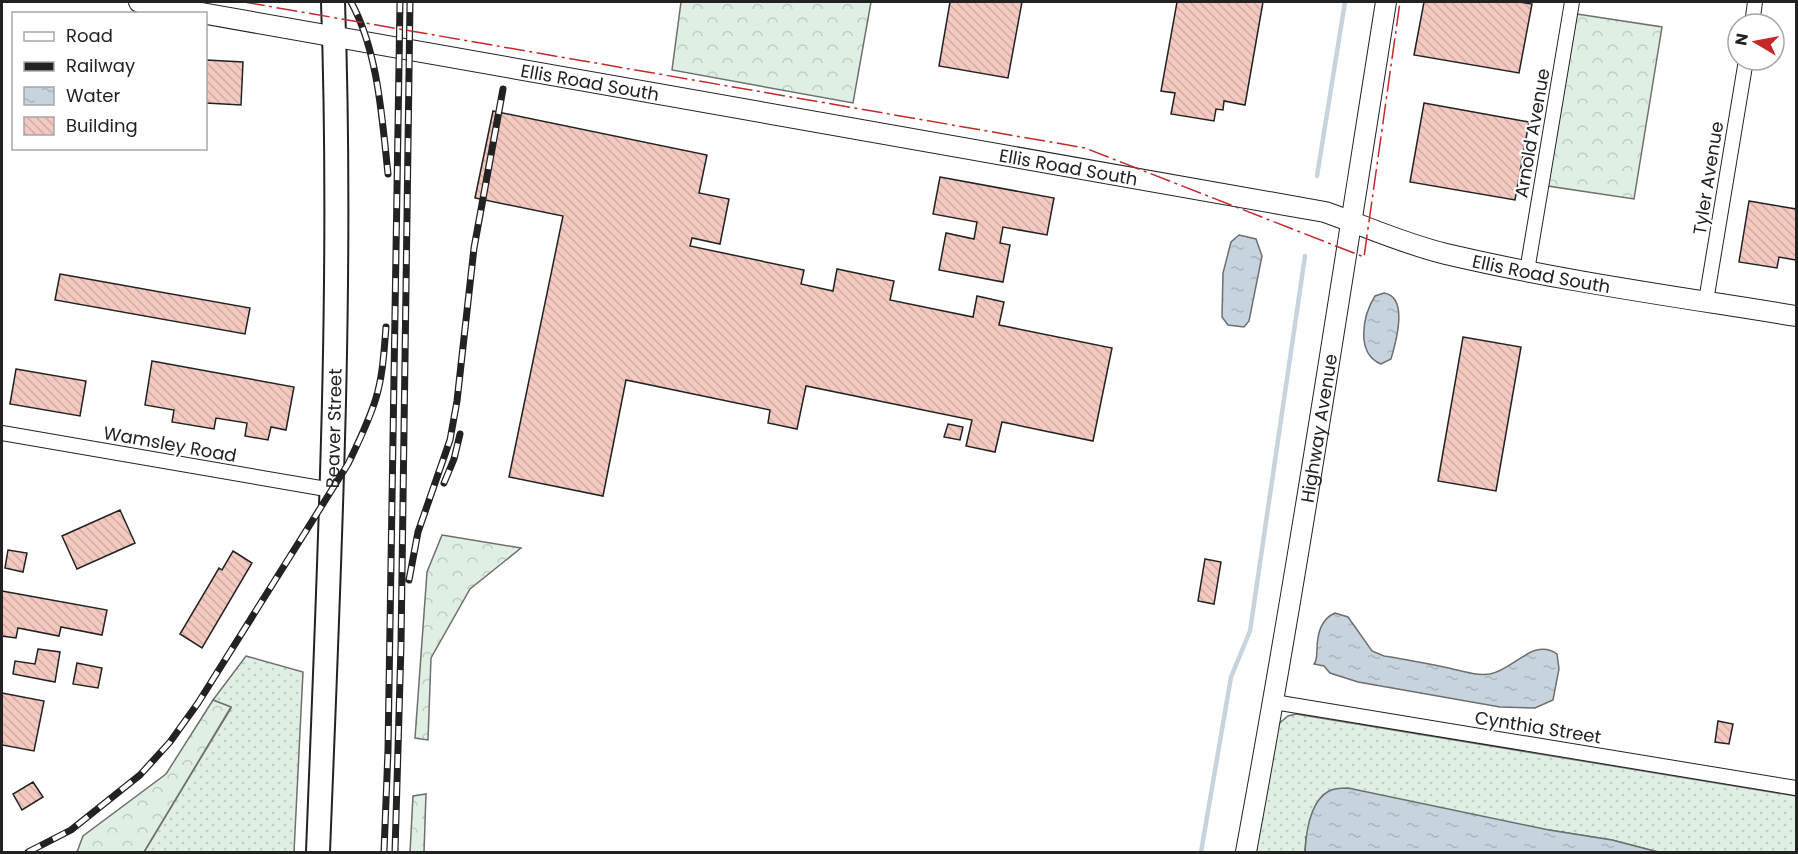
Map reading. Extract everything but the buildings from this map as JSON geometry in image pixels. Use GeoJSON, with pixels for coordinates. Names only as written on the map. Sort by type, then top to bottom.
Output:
{"type":"FeatureCollection","features":[{"type":"Feature","properties":{"kind":"main road","name":"Beaver Street"},"geometry":{"type":"LineString","coordinates":[[318,852],[332,490],[337,220],[333,2]]}},
{"type":"Feature","properties":{"kind":"street","name":"Ellis Road South"},"geometry":{"type":"LineString","coordinates":[[139,2],[195,12]]}},
{"type":"Feature","properties":{"kind":"street","name":"Highway Avenue"},"geometry":{"type":"LineString","coordinates":[[1246,852],[1274,702],[1386,2]]}},
{"type":"Feature","properties":{"kind":"street","name":"Arnold Avenue"},"geometry":{"type":"LineString","coordinates":[[1527,271],[1572,2]]}},
{"type":"Feature","properties":{"kind":"street","name":"Ellis Road South"},"geometry":{"type":"LineString","coordinates":[[207,14],[1314,210],[1418,246],[1527,271],[1797,316]]}},
{"type":"Feature","properties":{"kind":"street","name":"Tyler Avenue"},"geometry":{"type":"LineString","coordinates":[[1706,301],[1744,72]]}},
{"type":"Feature","properties":{"kind":"street","name":"Wamsley Road"},"geometry":{"type":"LineString","coordinates":[[2,433],[332,490]]}},
{"type":"Feature","properties":{"kind":"street","name":"Cynthia Street"},"geometry":{"type":"LineString","coordinates":[[1274,702],[1797,788]]}},
{"type":"Feature","properties":{"kind":"green space"},"geometry":{"type":"Polygon","coordinates":[[[681,2],[871,2],[853,103],[672,70],[681,2]]]}},
{"type":"Feature","properties":{"kind":"green space"},"geometry":{"type":"Polygon","coordinates":[[[1577,14],[1662,27],[1634,199],[1548,186],[1577,14]]]}},
{"type":"Feature","properties":{"kind":"green space"},"geometry":{"type":"Polygon","coordinates":[[[442,535],[521,548],[470,589],[431,658],[428,740],[415,738],[427,572],[442,535]]]}},
{"type":"Feature","properties":{"kind":"green space"},"geometry":{"type":"Polygon","coordinates":[[[246,656],[303,672],[294,852],[144,852],[231,708],[213,700],[246,656]]]}},
{"type":"Feature","properties":{"kind":"green space"},"geometry":{"type":"Polygon","coordinates":[[[213,700],[231,707],[144,852],[77,852],[83,836],[166,774],[213,700]]]}},
{"type":"Feature","properties":{"kind":"green space"},"geometry":{"type":"Polygon","coordinates":[[[1296,714],[1796,796],[1796,852],[1658,852],[1612,840],[1549,830],[1306,837],[1305,852],[1253,852],[1276,726],[1288,716],[1296,714]]]}},
{"type":"Feature","properties":{"kind":"green space"},"geometry":{"type":"Polygon","coordinates":[[[426,794],[424,852],[410,852],[413,796],[426,794]]]}},
{"type":"Feature","properties":{"kind":"water"},"geometry":{"type":"Polygon","coordinates":[[[1239,235],[1256,239],[1262,256],[1249,321],[1244,327],[1228,325],[1222,317],[1223,273],[1231,242],[1239,235]]]}},
{"type":"Feature","properties":{"kind":"water"},"geometry":{"type":"Polygon","coordinates":[[[1384,293],[1392,296],[1396,303],[1399,321],[1391,359],[1381,364],[1367,351],[1364,333],[1367,313],[1375,296],[1384,293]]]}},
{"type":"Feature","properties":{"kind":"water"},"geometry":{"type":"Polygon","coordinates":[[[1335,613],[1348,617],[1372,651],[1384,656],[1472,673],[1490,674],[1532,652],[1540,649],[1548,650],[1557,654],[1559,669],[1553,700],[1535,708],[1500,707],[1358,682],[1330,673],[1324,666],[1314,664],[1323,623],[1335,613]]]}},
{"type":"Feature","properties":{"kind":"water"},"geometry":{"type":"Polygon","coordinates":[[[1348,788],[1549,830],[1612,840],[1658,852],[1305,852],[1310,818],[1317,802],[1331,790],[1348,788]]]}},
{"type":"Feature","properties":{"kind":"waterway"},"geometry":{"type":"LineString","coordinates":[[1317,176],[1345,2]]}},
{"type":"Feature","properties":{"kind":"waterway"},"geometry":{"type":"LineString","coordinates":[[1201,852],[1231,677],[1250,631],[1305,256]]}},
{"type":"Feature","properties":{"kind":"railway"},"geometry":{"type":"LineString","coordinates":[[351,2],[360,21],[373,63],[381,108],[388,174]]}},
{"type":"Feature","properties":{"kind":"railway"},"geometry":{"type":"LineString","coordinates":[[384,852],[388,750],[400,2]]}},
{"type":"Feature","properties":{"kind":"railway"},"geometry":{"type":"LineString","coordinates":[[395,852],[401,645],[410,2]]}},
{"type":"Feature","properties":{"kind":"railway"},"geometry":{"type":"LineString","coordinates":[[409,580],[418,532],[450,440],[457,401],[474,248],[503,89]]}},
{"type":"Feature","properties":{"kind":"railway"},"geometry":{"type":"LineString","coordinates":[[28,852],[71,830],[140,775],[170,742],[198,703],[348,464],[376,398],[382,372],[386,327]]}},
{"type":"Feature","properties":{"kind":"railway"},"geometry":{"type":"LineString","coordinates":[[444,483],[454,459],[460,434]]}},
{"type":"Feature","properties":{"kind":"power"},"geometry":{"type":"LineString","coordinates":[[244,2],[1085,148],[1364,257],[1400,2]]}}]}
